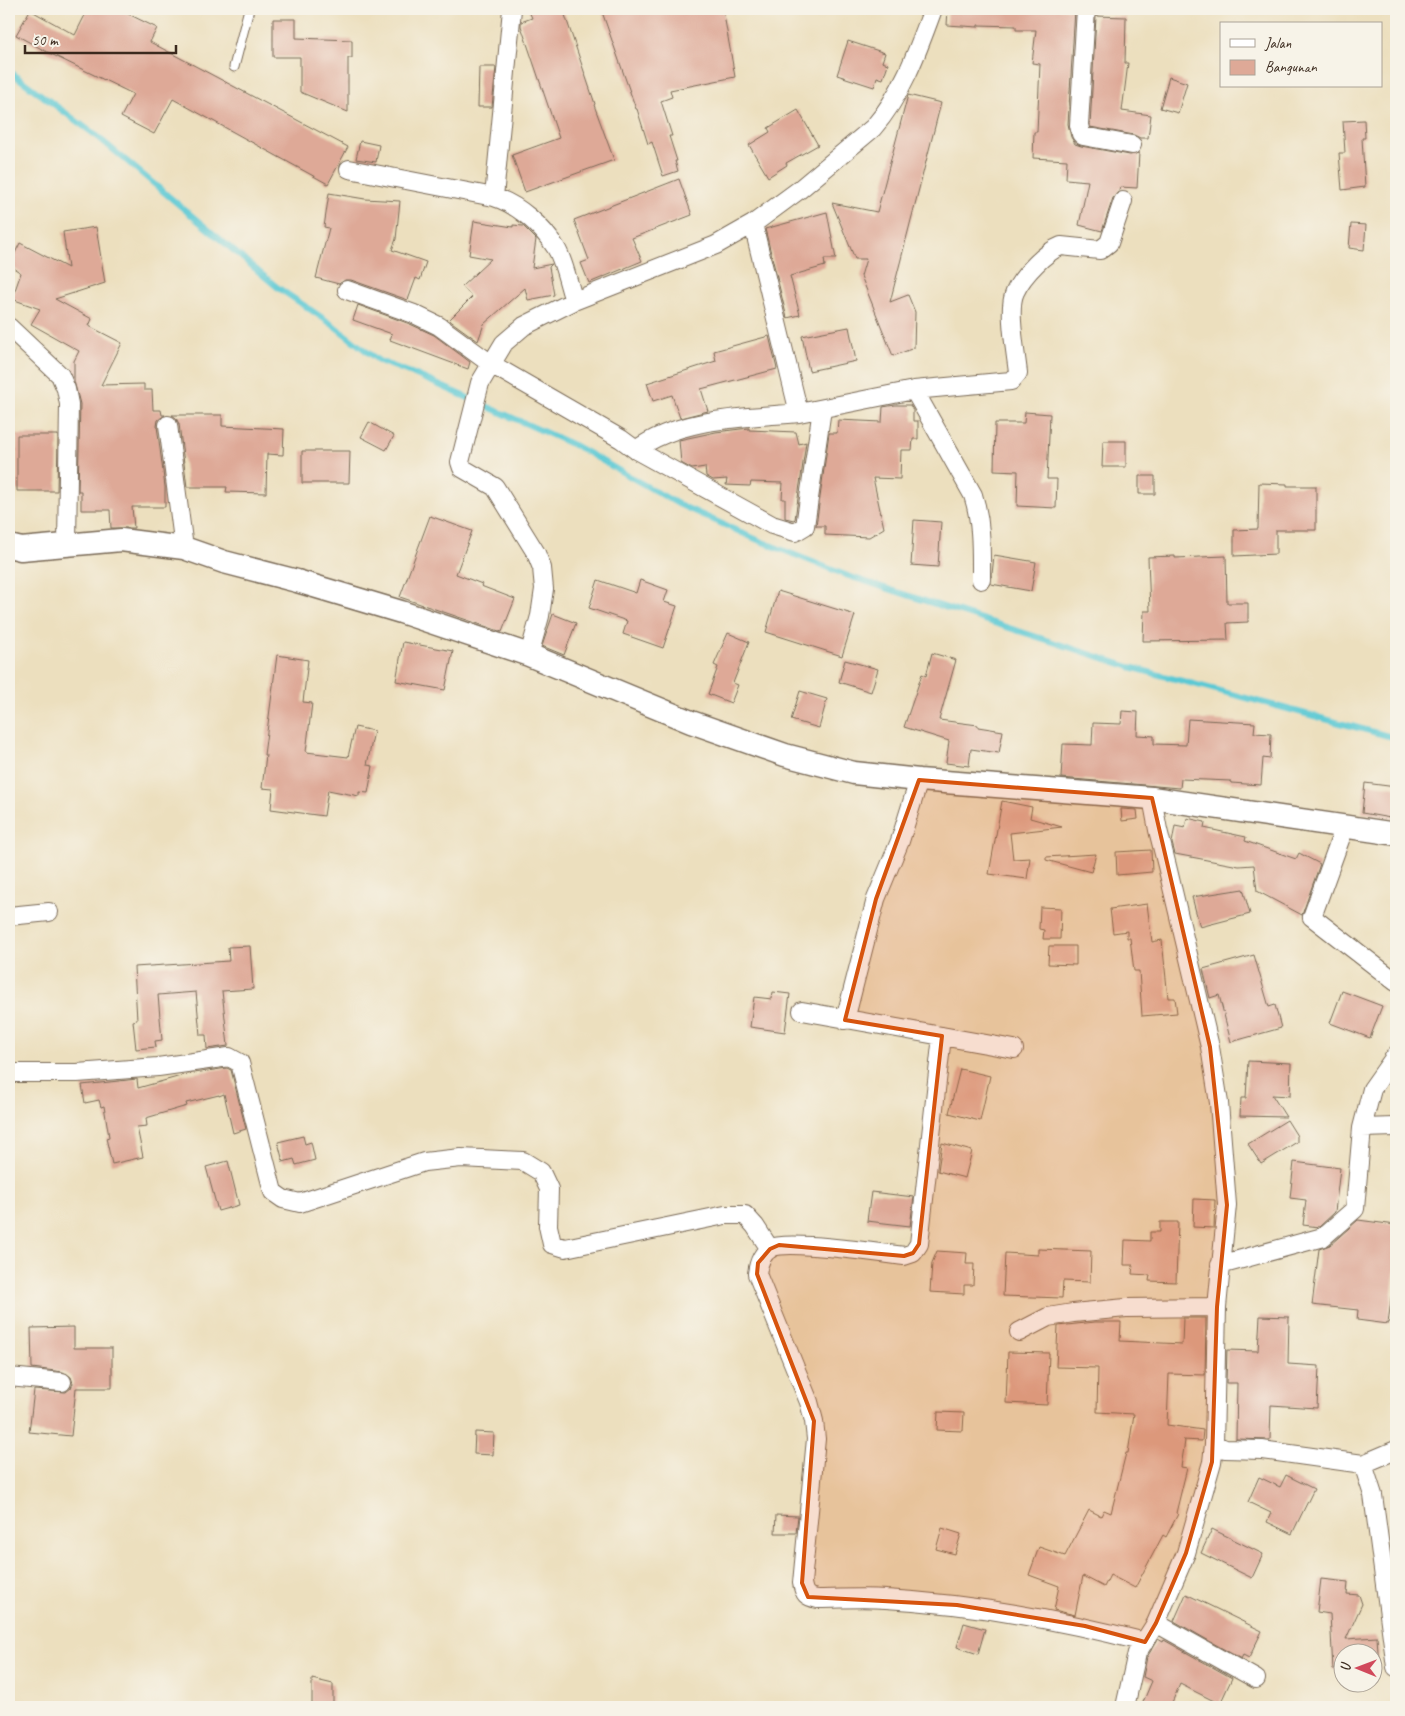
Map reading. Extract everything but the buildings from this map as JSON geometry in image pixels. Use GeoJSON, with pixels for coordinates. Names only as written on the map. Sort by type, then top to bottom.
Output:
{"type":"FeatureCollection","features":[{"type":"Feature","properties":{"kind":"street"},"geometry":{"type":"LineString","coordinates":[[494,197],[512,9]]}},
{"type":"Feature","properties":{"kind":"street"},"geometry":{"type":"LineString","coordinates":[[529,655],[540,616],[544,589],[544,579],[539,561],[536,553],[495,487],[460,466],[460,459],[480,383],[504,343],[524,326],[574,301],[716,245],[753,224],[799,190],[880,120],[917,53],[933,9]]}},
{"type":"Feature","properties":{"kind":"street"},"geometry":{"type":"LineString","coordinates":[[1086,9],[1079,125],[1081,134],[1083,136],[1132,145]]}},
{"type":"Feature","properties":{"kind":"street"},"geometry":{"type":"LineString","coordinates":[[348,169],[494,197],[515,206],[535,223],[557,250],[574,301]]}},
{"type":"Feature","properties":{"kind":"street"},"geometry":{"type":"LineString","coordinates":[[628,444],[682,428],[798,406],[822,409],[914,390],[1011,381],[1018,373],[1011,306],[1015,292],[1028,272],[1049,251],[1061,246],[1100,250],[1109,243],[1123,201]]}},
{"type":"Feature","properties":{"kind":"street"},"geometry":{"type":"LineString","coordinates":[[753,224],[798,406]]}},
{"type":"Feature","properties":{"kind":"street"},"geometry":{"type":"LineString","coordinates":[[347,290],[414,314],[439,326],[491,364],[628,444],[772,525],[795,532],[805,526],[822,409]]}},
{"type":"Feature","properties":{"kind":"street"},"geometry":{"type":"LineString","coordinates":[[14,332],[60,375],[66,389],[69,404],[67,545]]}},
{"type":"Feature","properties":{"kind":"street"},"geometry":{"type":"LineString","coordinates":[[914,390],[973,495],[978,509],[981,530],[981,580]]}},
{"type":"Feature","properties":{"kind":"street"},"geometry":{"type":"LineString","coordinates":[[168,425],[184,548]]}},
{"type":"Feature","properties":{"kind":"street"},"geometry":{"type":"LineString","coordinates":[[15,547],[121,540],[184,548],[224,562],[297,581],[401,612],[529,655],[691,722],[785,755],[854,773],[919,780],[1152,798],[1396,834]]}},
{"type":"Feature","properties":{"kind":"street"},"geometry":{"type":"LineString","coordinates":[[845,1020],[876,899],[900,841],[919,780]]}},
{"type":"Feature","properties":{"kind":"street"},"geometry":{"type":"LineString","coordinates":[[1125,1707],[1137,1653],[1156,1623],[1186,1553],[1210,1470],[1214,1444],[1217,1307],[1227,1205],[1219,1102],[1210,1047],[1152,798]]}},
{"type":"Feature","properties":{"kind":"street"},"geometry":{"type":"LineString","coordinates":[[1345,826],[1312,917],[1396,982]]}},
{"type":"Feature","properties":{"kind":"street"},"geometry":{"type":"LineString","coordinates":[[9,916],[49,912]]}},
{"type":"Feature","properties":{"kind":"street"},"geometry":{"type":"LineString","coordinates":[[802,1011],[1014,1049]]}},
{"type":"Feature","properties":{"kind":"street"},"geometry":{"type":"LineString","coordinates":[[942,1036],[920,1244],[913,1253],[904,1256],[780,1245],[770,1249],[758,1263],[758,1274],[809,1402],[814,1421],[816,1439],[802,1582],[804,1592],[808,1597],[818,1599],[884,1598],[957,1605],[1085,1626],[1145,1642]]}},
{"type":"Feature","properties":{"kind":"street"},"geometry":{"type":"LineString","coordinates":[[1220,1265],[1323,1237],[1355,1210],[1362,1128],[1372,1089],[1396,1055]]}},
{"type":"Feature","properties":{"kind":"street"},"geometry":{"type":"LineString","coordinates":[[9,1073],[77,1073],[158,1066],[229,1057],[240,1063],[273,1192],[283,1199],[300,1203],[424,1162],[462,1158],[522,1161],[542,1172],[549,1189],[548,1226],[552,1244],[565,1248],[725,1215],[745,1215],[755,1226],[770,1249]]}},
{"type":"Feature","properties":{"kind":"street"},"geometry":{"type":"LineString","coordinates":[[1362,1128],[1396,1127]]}},
{"type":"Feature","properties":{"kind":"street"},"geometry":{"type":"LineString","coordinates":[[1019,1332],[1048,1318],[1073,1312],[1126,1308],[1217,1307]]}},
{"type":"Feature","properties":{"kind":"street"},"geometry":{"type":"LineString","coordinates":[[9,1377],[62,1382]]}},
{"type":"Feature","properties":{"kind":"street"},"geometry":{"type":"LineString","coordinates":[[1214,1444],[1225,1449],[1262,1450],[1363,1464],[1396,1450]]}},
{"type":"Feature","properties":{"kind":"street"},"geometry":{"type":"LineString","coordinates":[[1363,1464],[1372,1495],[1396,1667]]}},
{"type":"Feature","properties":{"kind":"street"},"geometry":{"type":"LineString","coordinates":[[1156,1623],[1256,1679]]}},
{"type":"Feature","properties":{"kind":"lane"},"geometry":{"type":"LineString","coordinates":[[234,67],[249,9]]}},
{"type":"Feature","properties":{"kind":"highlighted area"},"geometry":{"type":"Polygon","coordinates":[[[919,780],[1152,798],[1210,1047],[1227,1205],[1217,1307],[1212,1462],[1186,1553],[1156,1623],[1145,1642],[1085,1626],[957,1605],[808,1597],[802,1583],[814,1421],[757,1274],[758,1263],[770,1249],[779,1245],[904,1256],[913,1253],[919,1244],[942,1036],[845,1020],[876,899],[919,780]]]}},
{"type":"Feature","properties":{"kind":"waterway"},"geometry":{"type":"LineString","coordinates":[[9,71],[98,137],[277,287],[333,325],[379,361],[414,374],[576,446],[678,504],[760,541],[848,576],[1130,667],[1396,738]]}}]}
